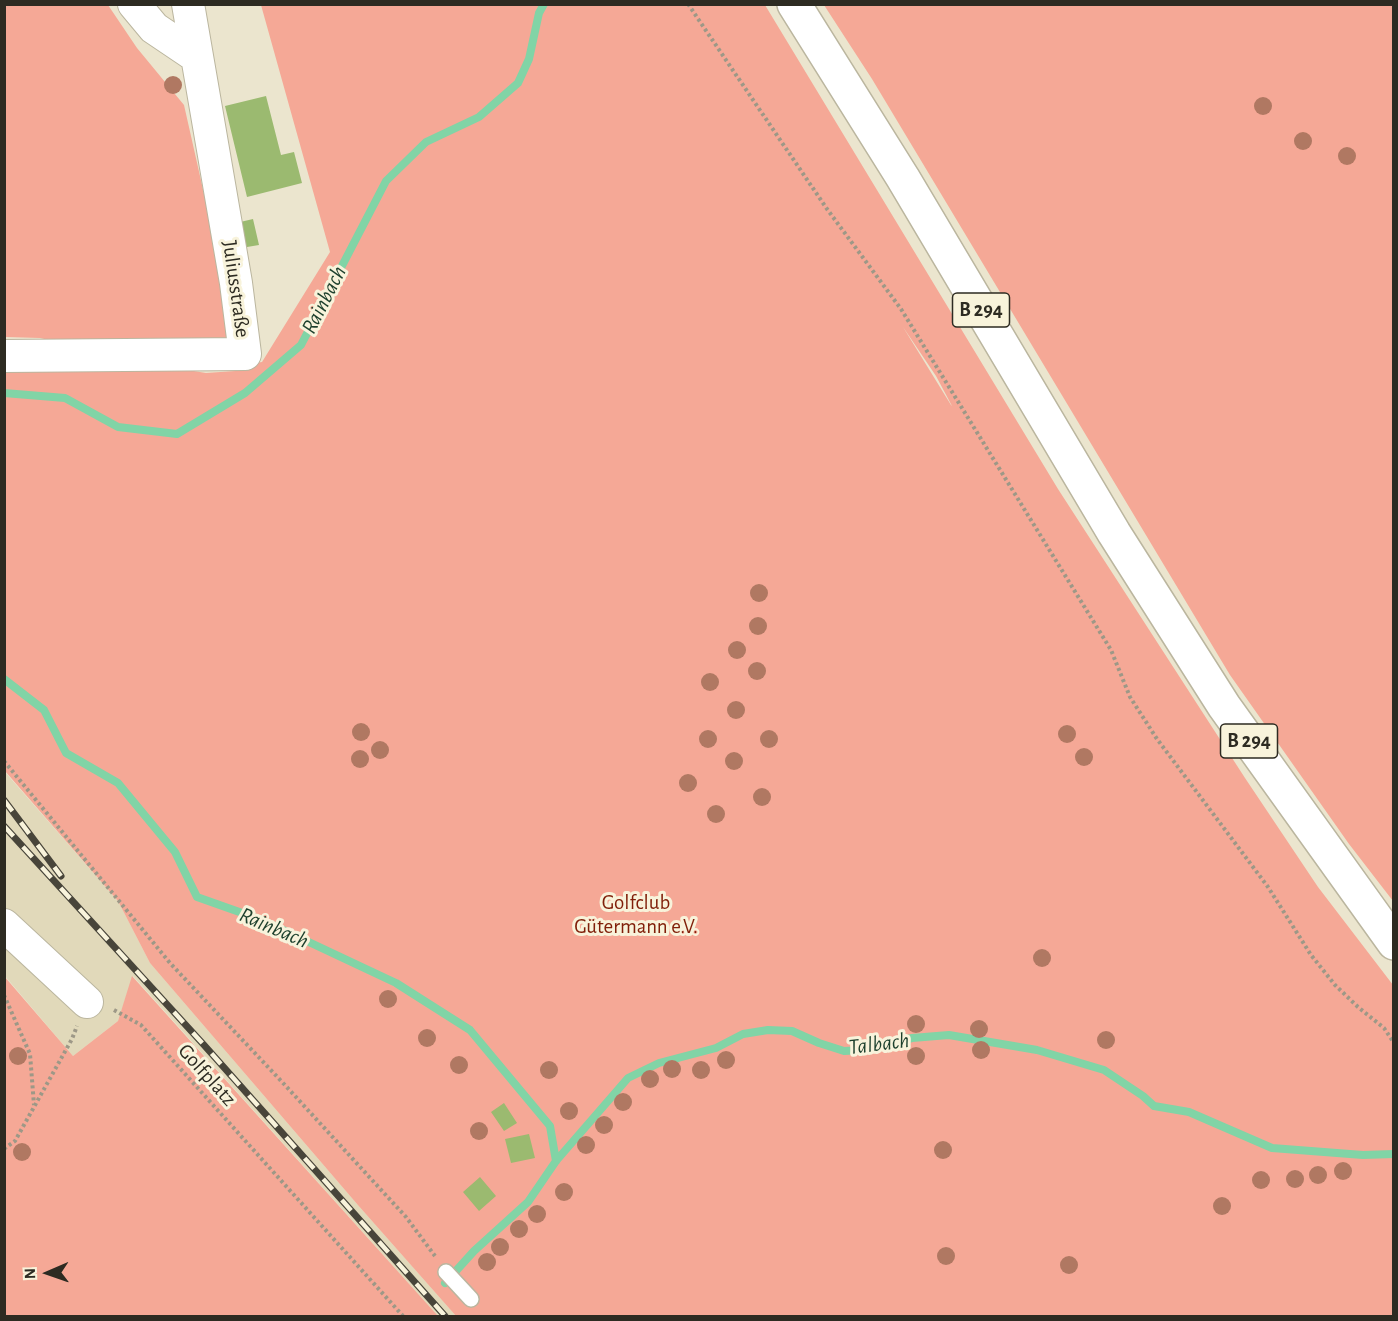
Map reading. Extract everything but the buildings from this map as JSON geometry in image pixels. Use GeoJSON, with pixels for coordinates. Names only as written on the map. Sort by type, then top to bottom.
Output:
{"type":"FeatureCollection","features":[{"type":"Feature","properties":{"kind":"highway","name":"B 294"},"geometry":{"type":"LineString","coordinates":[[794,4],[903,178],[1114,533],[1212,687],[1394,943]]}},
{"type":"Feature","properties":{"kind":"street"},"geometry":{"type":"LineString","coordinates":[[134,4],[154,28],[196,57]]}},
{"type":"Feature","properties":{"kind":"street","name":"Juliusstraße"},"geometry":{"type":"LineString","coordinates":[[4,356],[245,354],[236,283],[188,4]]}},
{"type":"Feature","properties":{"kind":"street"},"geometry":{"type":"LineString","coordinates":[[4,924],[87,1002]]}},
{"type":"Feature","properties":{"kind":"lane"},"geometry":{"type":"LineString","coordinates":[[451,1277],[471,1299]]}},
{"type":"Feature","properties":{"kind":"path"},"geometry":{"type":"LineString","coordinates":[[688,4],[827,209],[901,309],[1111,651],[1130,697],[1157,739],[1268,887],[1311,955],[1335,985],[1384,1028],[1394,1043]]}},
{"type":"Feature","properties":{"kind":"path"},"geometry":{"type":"LineString","coordinates":[[4,761],[170,963],[406,1217],[451,1277]]}},
{"type":"Feature","properties":{"kind":"path"},"geometry":{"type":"LineString","coordinates":[[4,995],[30,1054],[34,1106]]}},
{"type":"Feature","properties":{"kind":"path"},"geometry":{"type":"LineString","coordinates":[[4,1149],[15,1141],[72,1039],[87,1002]]}},
{"type":"Feature","properties":{"kind":"path","name":"Golfplatz"},"geometry":{"type":"LineString","coordinates":[[87,1002],[118,1011],[141,1025],[403,1317]]}},
{"type":"Feature","properties":{"kind":"shaded area"},"geometry":{"type":"Polygon","coordinates":[[[4,771],[118,901],[150,963],[456,1316],[438,1316],[133,976],[118,1021],[73,1056],[5,976],[4,771]]]}},
{"type":"Feature","properties":{"kind":"green space"},"geometry":{"type":"Polygon","coordinates":[[[5,5],[108,5],[137,48],[184,105],[225,287],[234,344],[80,347],[40,338],[5,337],[5,5]]]}},
{"type":"Feature","properties":{"kind":"green space","name":"Golfclub Gütermann e.V."},"geometry":{"type":"Polygon","coordinates":[[[261,5],[765,5],[1058,489],[1318,887],[1393,985],[1393,1316],[456,1316],[150,963],[118,901],[5,771],[4,370],[175,368],[206,373],[235,371],[248,364],[262,362],[330,252],[261,5]],[[903,327],[952,406],[936,376],[903,327]]]}},
{"type":"Feature","properties":{"kind":"green space"},"geometry":{"type":"Polygon","coordinates":[[[824,5],[1393,5],[1393,901],[1349,844],[1230,675],[872,79],[824,5]]]}},
{"type":"Feature","properties":{"kind":"green space"},"geometry":{"type":"Polygon","coordinates":[[[4,976],[73,1056],[118,1021],[132,976],[438,1316],[5,1316],[4,976]]]}},
{"type":"Feature","properties":{"kind":"waterway","name":"Rainbach"},"geometry":{"type":"LineString","coordinates":[[4,393],[65,398],[118,427],[177,434],[245,393],[301,345],[386,181],[426,142],[479,117],[518,83],[529,59],[539,13],[544,4]]}},
{"type":"Feature","properties":{"kind":"waterway","name":"Rainbach"},"geometry":{"type":"LineString","coordinates":[[4,679],[44,710],[66,753],[118,783],[175,852],[197,897],[262,920],[396,983],[470,1030],[550,1126],[556,1161]]}},
{"type":"Feature","properties":{"kind":"waterway","name":"Talbach"},"geometry":{"type":"LineString","coordinates":[[445,1283],[474,1251],[528,1202],[556,1161],[628,1078],[659,1063],[716,1048],[743,1034],[768,1030],[792,1031],[844,1051],[865,1050],[912,1038],[949,1035],[1037,1050],[1104,1070],[1154,1106],[1189,1112],[1272,1148],[1363,1155],[1394,1154]]}},
{"type":"Feature","properties":{"kind":"railway"},"geometry":{"type":"LineString","coordinates":[[4,800],[61,876]]}},
{"type":"Feature","properties":{"kind":"railway"},"geometry":{"type":"LineString","coordinates":[[4,826],[204,1045],[445,1316]]}}]}
